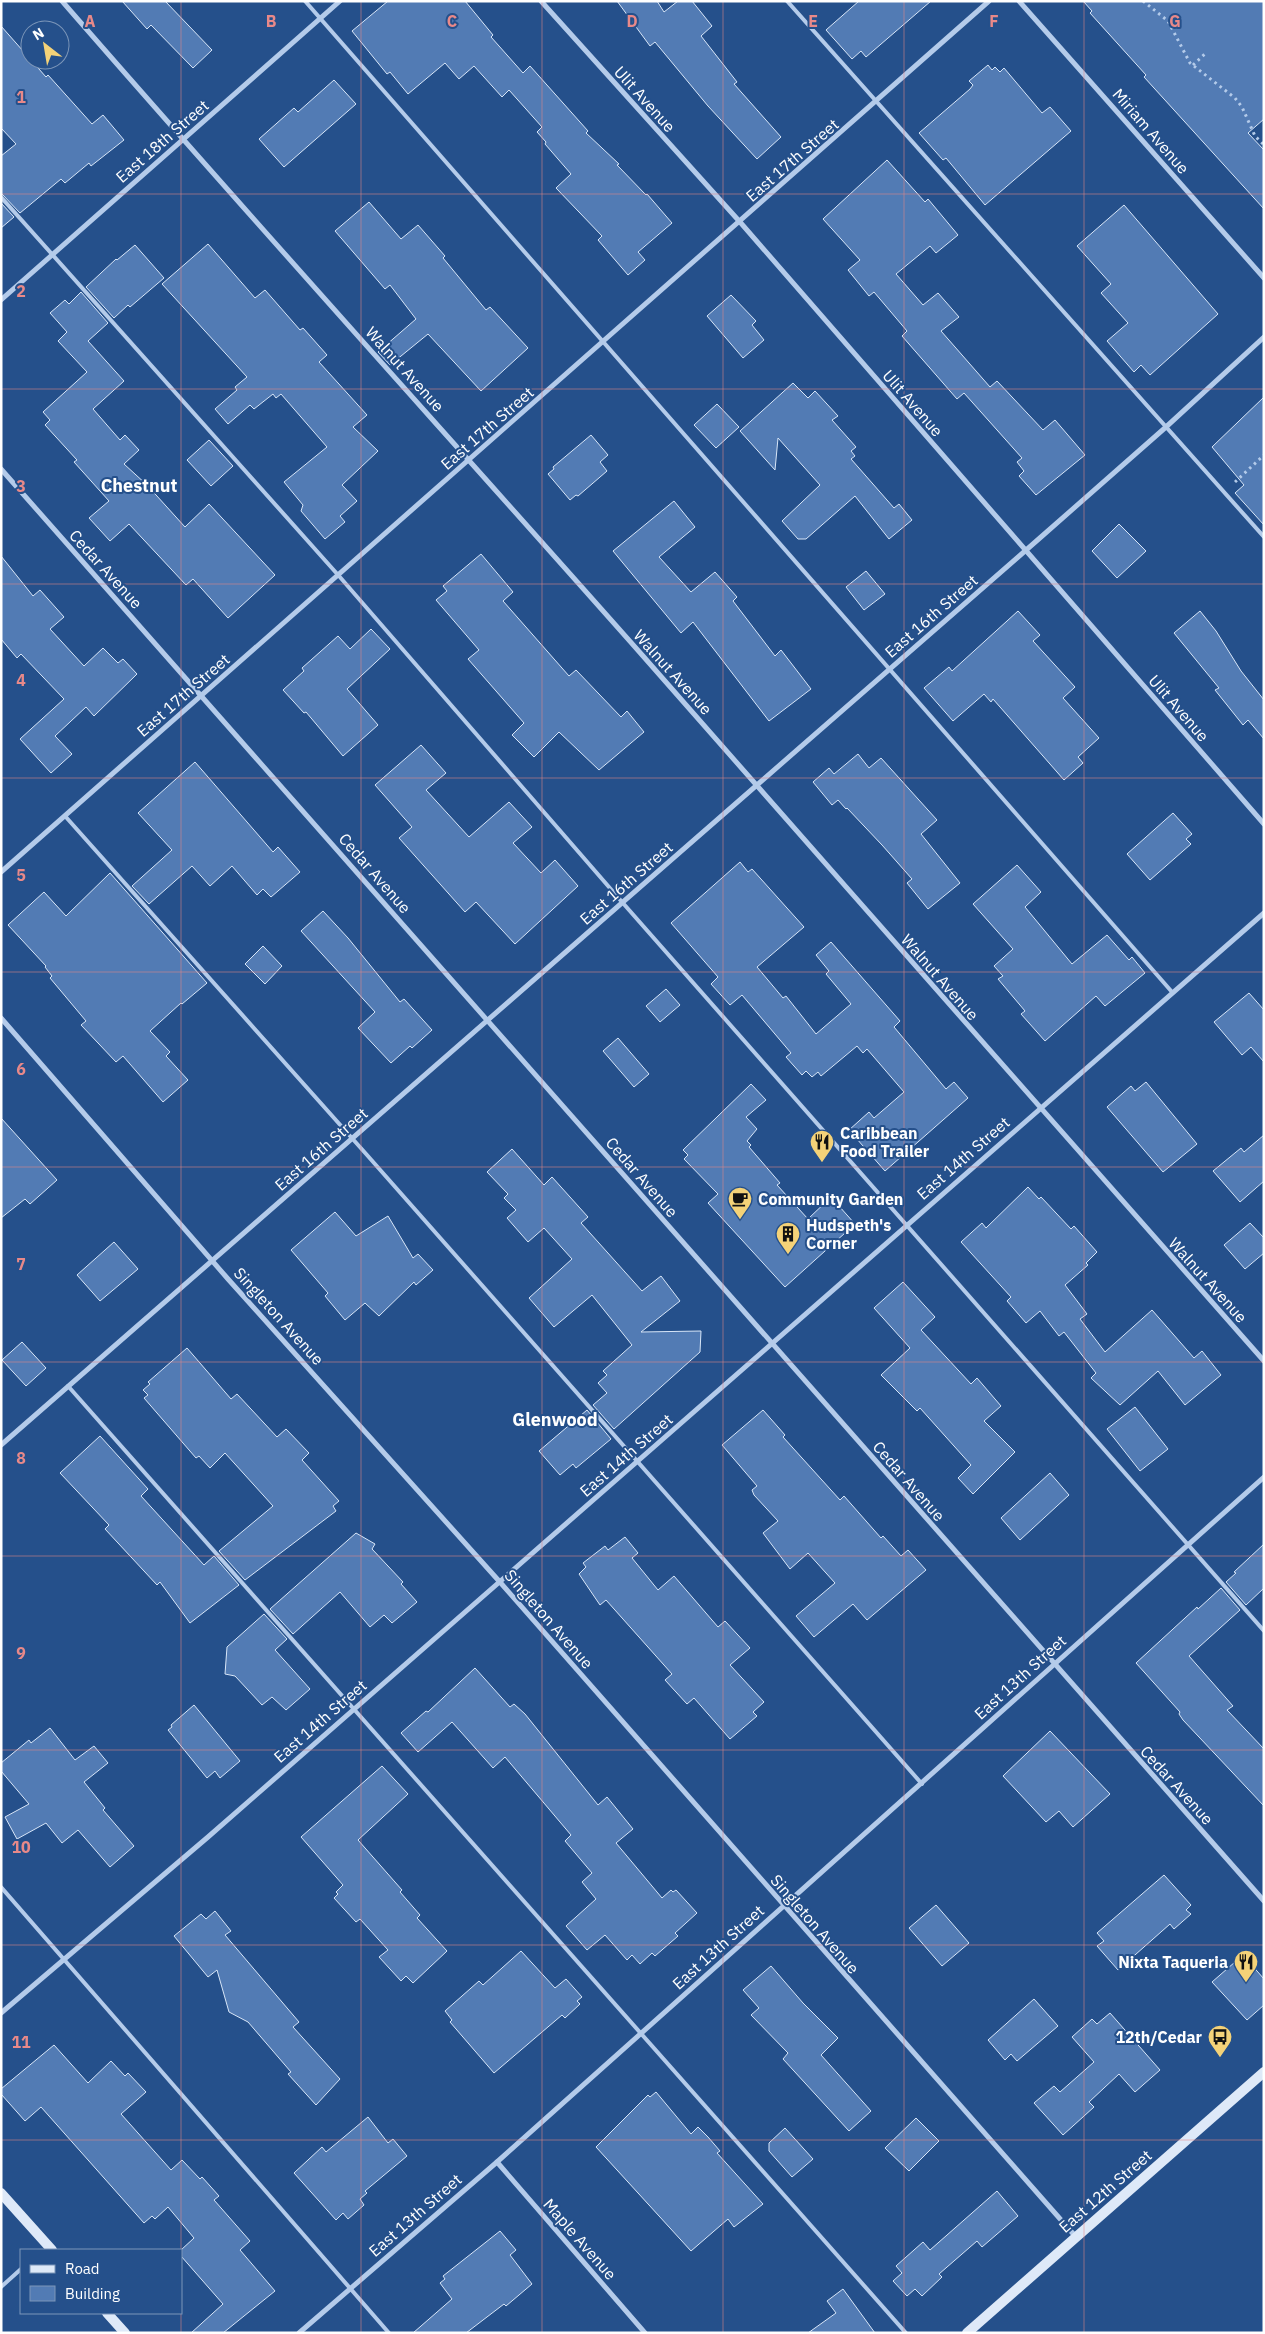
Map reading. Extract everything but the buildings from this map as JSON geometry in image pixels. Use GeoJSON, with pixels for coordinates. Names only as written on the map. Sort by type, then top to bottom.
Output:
{"type":"FeatureCollection","features":[{"type":"Feature","properties":{"kind":"street","name":"Walnut Avenue"},"geometry":{"type":"LineString","coordinates":[[62,1],[1264,1361]]}},
{"type":"Feature","properties":{"kind":"street","name":"East 18th Street"},"geometry":{"type":"LineString","coordinates":[[1,300],[340,1]]}},
{"type":"Feature","properties":{"kind":"street","name":"Ulit Avenue"},"geometry":{"type":"LineString","coordinates":[[541,1],[740,222],[1264,824]]}},
{"type":"Feature","properties":{"kind":"street","name":"East 17th Street"},"geometry":{"type":"LineString","coordinates":[[1,872],[877,102],[989,1]]}},
{"type":"Feature","properties":{"kind":"street","name":"Miriam Avenue"},"geometry":{"type":"LineString","coordinates":[[1019,1],[1264,278]]}},
{"type":"Feature","properties":{"kind":"street","name":"East 16th Street"},"geometry":{"type":"LineString","coordinates":[[1,1444],[1025,551],[1166,427],[1264,337]]}},
{"type":"Feature","properties":{"kind":"street","name":"Cedar Avenue"},"geometry":{"type":"LineString","coordinates":[[1,469],[488,1020],[1052,1664],[1264,1901]]}},
{"type":"Feature","properties":{"kind":"street","name":"East 14th Street"},"geometry":{"type":"LineString","coordinates":[[1,2014],[637,1462],[1039,1108],[1264,913]]}},
{"type":"Feature","properties":{"kind":"street","name":"Singleton Avenue"},"geometry":{"type":"LineString","coordinates":[[1,1018],[212,1260],[499,1581],[1076,2237]]}},
{"type":"Feature","properties":{"kind":"street","name":"East 13th Street"},"geometry":{"type":"LineString","coordinates":[[299,2333],[497,2162],[922,1784],[1052,1664],[1264,1477]]}},
{"type":"Feature","properties":{"kind":"street","name":"East 12th Street"},"geometry":{"type":"LineString","coordinates":[[966,2333],[1264,2072]]}},
{"type":"Feature","properties":{"kind":"street","name":"Maple Avenue"},"geometry":{"type":"LineString","coordinates":[[497,2162],[645,2333]]}},
{"type":"Feature","properties":{"kind":"street"},"geometry":{"type":"LineString","coordinates":[[1,2193],[47,2249]]}},
{"type":"Feature","properties":{"kind":"street"},"geometry":{"type":"LineString","coordinates":[[108,2314],[125,2333]]}},
{"type":"Feature","properties":{"kind":"lane"},"geometry":{"type":"LineString","coordinates":[[305,1],[1172,992]]}},
{"type":"Feature","properties":{"kind":"lane"},"geometry":{"type":"LineString","coordinates":[[787,1],[1264,538]]}},
{"type":"Feature","properties":{"kind":"lane"},"geometry":{"type":"LineString","coordinates":[[1,197],[339,576],[622,902],[907,1224],[1186,1546],[1264,1631]]}},
{"type":"Feature","properties":{"kind":"lane"},"geometry":{"type":"LineString","coordinates":[[65,816],[922,1784]]}},
{"type":"Feature","properties":{"kind":"lane"},"geometry":{"type":"LineString","coordinates":[[68,1386],[906,2333]]}},
{"type":"Feature","properties":{"kind":"lane"},"geometry":{"type":"LineString","coordinates":[[1,1887],[389,2333]]}},
{"type":"Feature","properties":{"kind":"lane"},"geometry":{"type":"LineString","coordinates":[[1,2287],[20,2270]]}},
{"type":"Feature","properties":{"kind":"path"},"geometry":{"type":"LineString","coordinates":[[1143,1],[1168,22],[1175,33],[1181,49],[1193,65],[1235,98],[1242,107],[1250,128],[1264,145]]}},
{"type":"Feature","properties":{"kind":"path"},"geometry":{"type":"LineString","coordinates":[[1193,65],[1208,52]]}},
{"type":"Feature","properties":{"kind":"path"},"geometry":{"type":"LineString","coordinates":[[1260,142],[1264,139]]}},
{"type":"Feature","properties":{"kind":"path"},"geometry":{"type":"LineString","coordinates":[[1224,492],[1264,455]]}},
{"type":"Feature","properties":{"kind":"place","name":"Caribbean Food Trailer"},"geometry":{"type":"Point","coordinates":[822,1163]}},
{"type":"Feature","properties":{"kind":"place","name":"Community Garden"},"geometry":{"type":"Point","coordinates":[740,1220]}},
{"type":"Feature","properties":{"kind":"place","name":"Hudspeth's Corner"},"geometry":{"type":"Point","coordinates":[788,1255]}},
{"type":"Feature","properties":{"kind":"place","name":"Nixta Taqueria"},"geometry":{"type":"Point","coordinates":[1246,1983]}},
{"type":"Feature","properties":{"kind":"place","name":"12th/Cedar"},"geometry":{"type":"Point","coordinates":[1220,2058]}},
{"type":"Feature","properties":{"kind":"district","name":"Chestnut"},"geometry":{"type":"Point","coordinates":[139,485]}},
{"type":"Feature","properties":{"kind":"district","name":"Glenwood"},"geometry":{"type":"Point","coordinates":[555,1419]}}]}
